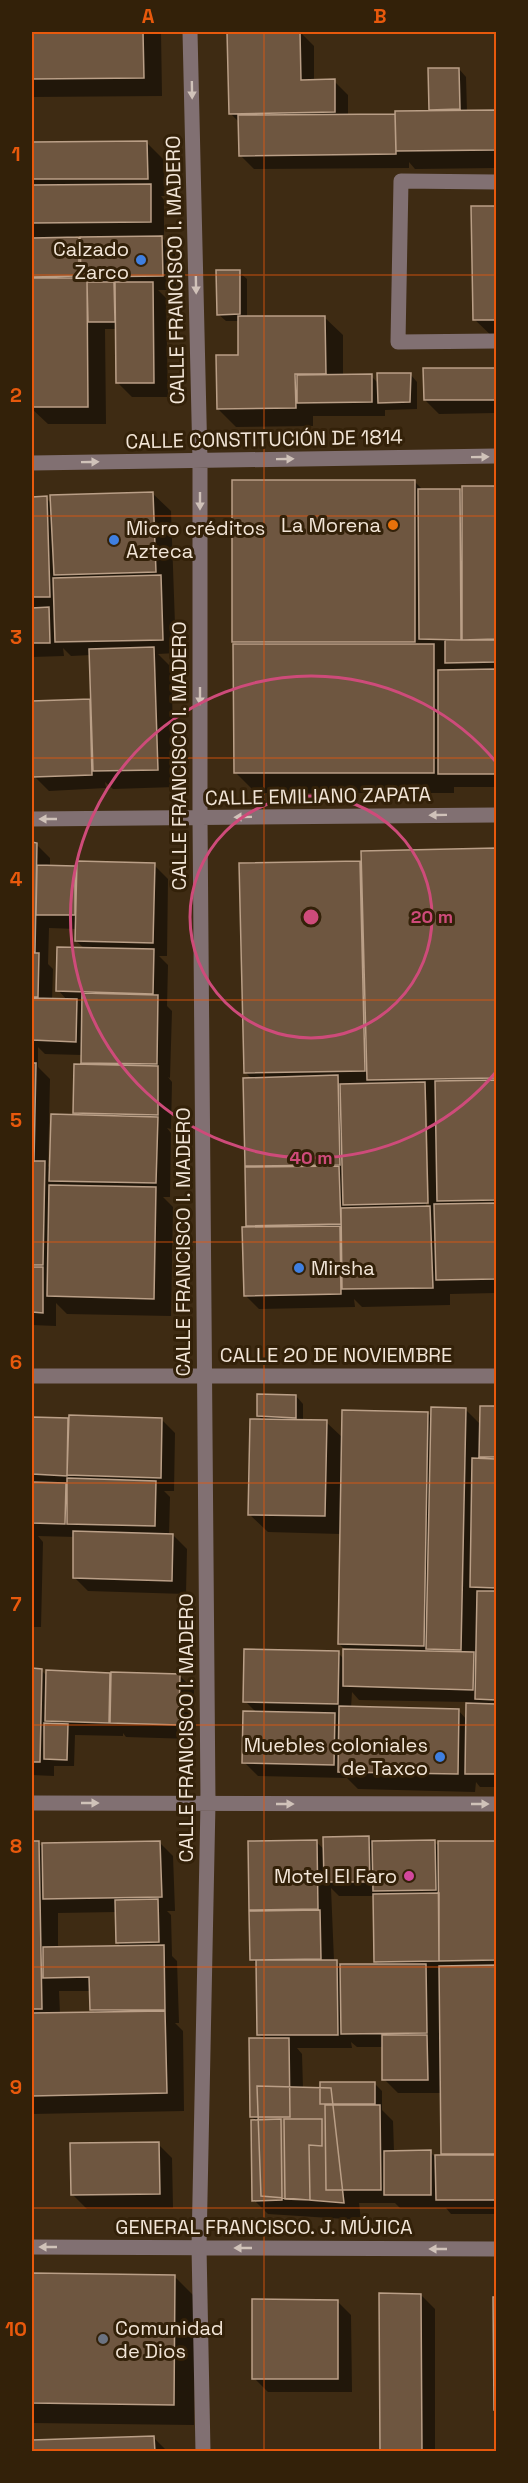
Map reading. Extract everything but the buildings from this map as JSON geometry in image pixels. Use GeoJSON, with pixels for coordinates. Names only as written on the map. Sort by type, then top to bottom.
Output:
{"type":"FeatureCollection","features":[{"type":"Feature","properties":{"kind":"street","name":"CALLE FRANCISCO I. MADERO"},"geometry":{"type":"LineString","coordinates":[[190,32],[200,461],[200,818],[208,1803],[199,2247],[203,2451]]}},
{"type":"Feature","properties":{"kind":"street"},"geometry":{"type":"LineString","coordinates":[[496,182],[401,181],[398,342],[496,341]]}},
{"type":"Feature","properties":{"kind":"street","name":"CALLE CONSTITUCIÓN DE 1814"},"geometry":{"type":"LineString","coordinates":[[32,463],[496,456]]}},
{"type":"Feature","properties":{"kind":"street","name":"CALLE EMILIANO ZAPATA"},"geometry":{"type":"LineString","coordinates":[[32,819],[496,815]]}},
{"type":"Feature","properties":{"kind":"street","name":"CALLE 20 DE NOVIEMBRE"},"geometry":{"type":"LineString","coordinates":[[32,1376],[496,1376]]}},
{"type":"Feature","properties":{"kind":"street"},"geometry":{"type":"LineString","coordinates":[[32,1803],[496,1804]]}},
{"type":"Feature","properties":{"kind":"street","name":"GENERAL FRANCISCO. J. MÚJICA"},"geometry":{"type":"LineString","coordinates":[[32,2247],[496,2249]]}},
{"type":"Feature","properties":{"kind":"place","name":"Calzado Zarco"},"geometry":{"type":"Point","coordinates":[141,260]}},
{"type":"Feature","properties":{"kind":"place","name":"La Morena"},"geometry":{"type":"Point","coordinates":[393,525]}},
{"type":"Feature","properties":{"kind":"place","name":"Micro créditos Azteca"},"geometry":{"type":"Point","coordinates":[114,540]}},
{"type":"Feature","properties":{"kind":"place","name":"Mirsha"},"geometry":{"type":"Point","coordinates":[299,1268]}},
{"type":"Feature","properties":{"kind":"place","name":"Muebles coloniales de Taxco"},"geometry":{"type":"Point","coordinates":[440,1757]}},
{"type":"Feature","properties":{"kind":"place","name":"Motel El Faro"},"geometry":{"type":"Point","coordinates":[409,1876]}},
{"type":"Feature","properties":{"kind":"place","name":"Comunidad de Dios"},"geometry":{"type":"Point","coordinates":[103,2339]}}]}
